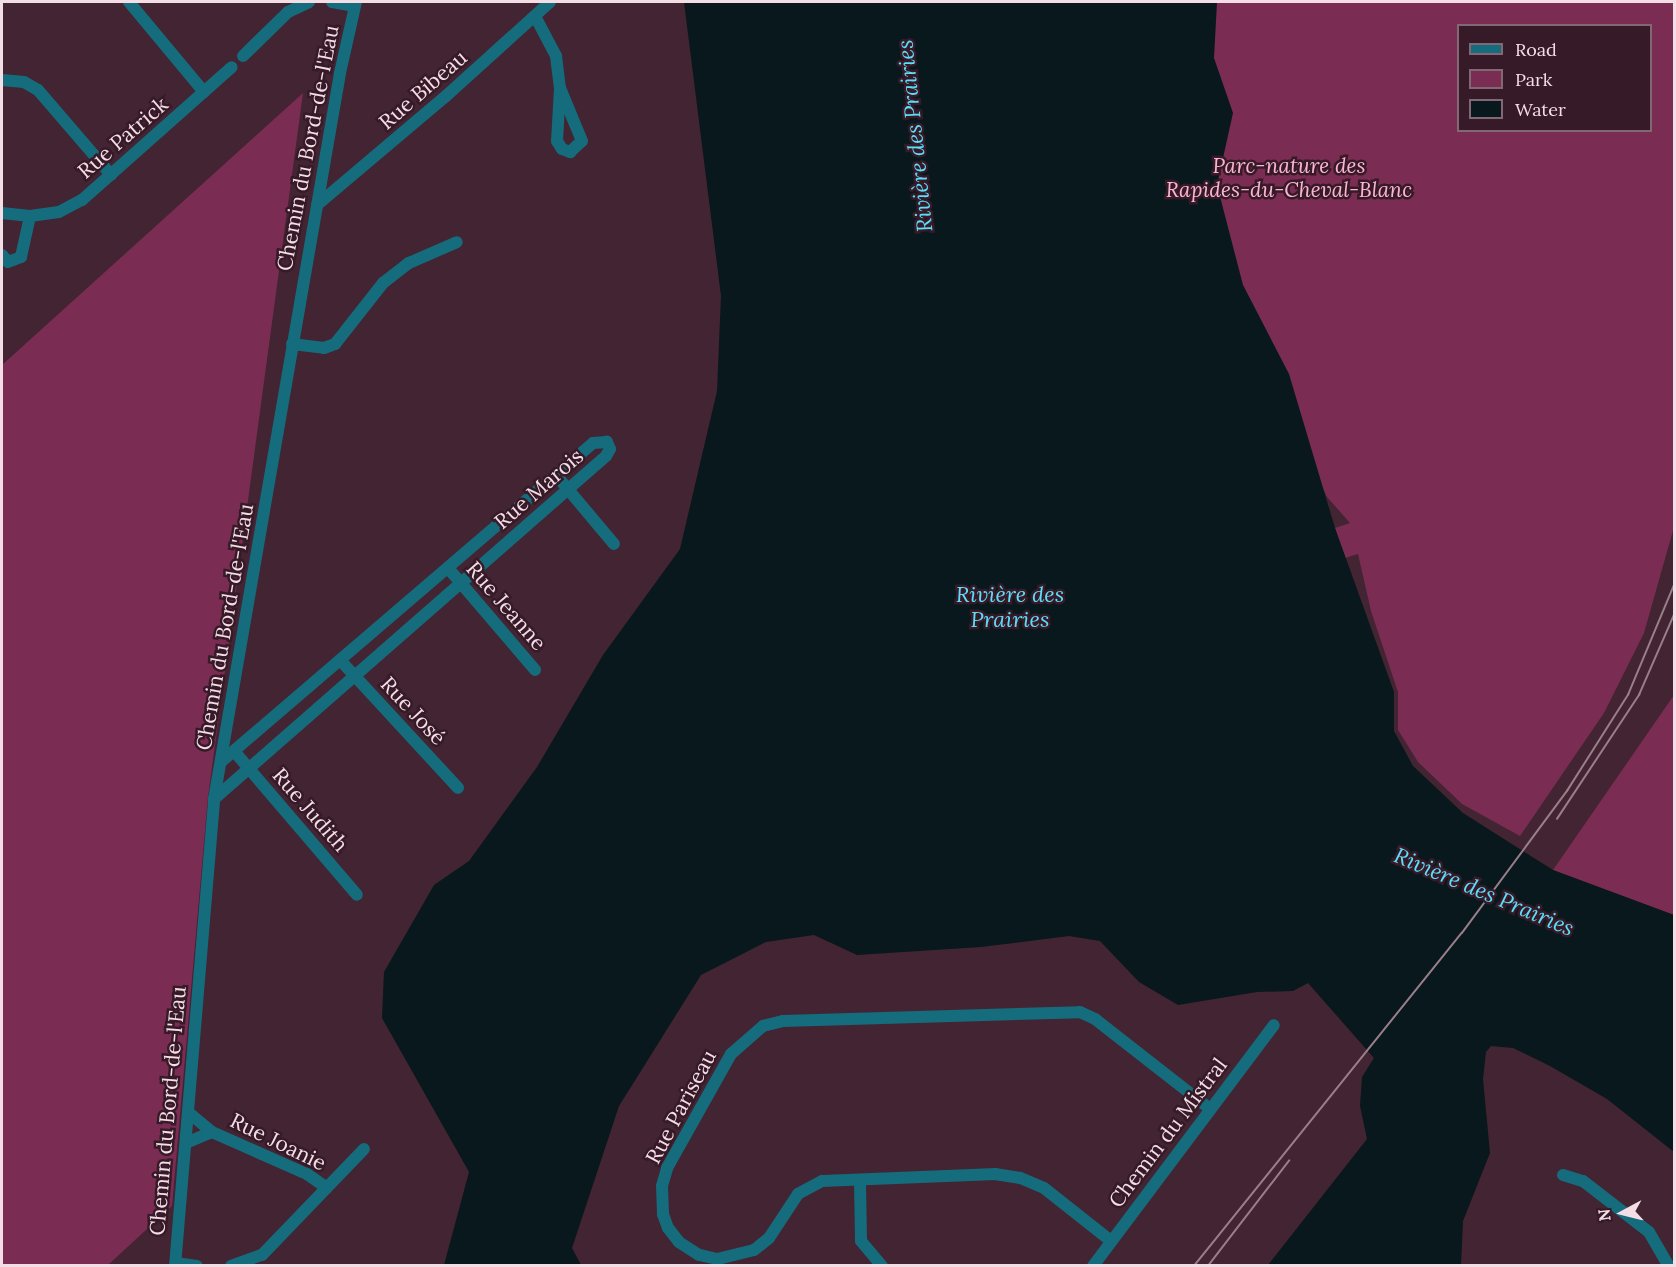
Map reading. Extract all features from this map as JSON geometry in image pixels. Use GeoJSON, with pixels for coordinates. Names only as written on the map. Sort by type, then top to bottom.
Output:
{"type":"FeatureCollection","features":[{"type":"Feature","properties":{"kind":"street"},"geometry":{"type":"LineString","coordinates":[[129,2],[204,92]]}},
{"type":"Feature","properties":{"kind":"street"},"geometry":{"type":"LineString","coordinates":[[243,56],[288,12],[309,2]]}},
{"type":"Feature","properties":{"kind":"street"},"geometry":{"type":"LineString","coordinates":[[332,2],[356,4]]}},
{"type":"Feature","properties":{"kind":"street","name":"Rue Bibeau"},"geometry":{"type":"LineString","coordinates":[[317,205],[536,18],[550,2]]}},
{"type":"Feature","properties":{"kind":"street","name":"Chemin du Bord-de-l'Eau"},"geometry":{"type":"LineString","coordinates":[[176,1264],[214,800],[292,344],[356,4]]}},
{"type":"Feature","properties":{"kind":"street"},"geometry":{"type":"LineString","coordinates":[[536,18],[556,56],[560,88]]}},
{"type":"Feature","properties":{"kind":"street","name":"Rue Patrick"},"geometry":{"type":"LineString","coordinates":[[2,213],[30,216],[68,209],[111,175],[232,67]]}},
{"type":"Feature","properties":{"kind":"street"},"geometry":{"type":"LineString","coordinates":[[2,80],[24,82],[38,90],[111,175]]}},
{"type":"Feature","properties":{"kind":"street"},"geometry":{"type":"LineString","coordinates":[[2,255],[9,262],[21,257],[30,216]]}},
{"type":"Feature","properties":{"kind":"street"},"geometry":{"type":"LineString","coordinates":[[292,344],[324,348],[334,344],[383,283],[409,263],[457,242]]}},
{"type":"Feature","properties":{"kind":"street","name":"Rue Marois"},"geometry":{"type":"LineString","coordinates":[[214,800],[606,456],[610,449],[607,442],[593,443],[221,762]]}},
{"type":"Feature","properties":{"kind":"street"},"geometry":{"type":"LineString","coordinates":[[556,475],[614,544]]}},
{"type":"Feature","properties":{"kind":"street","name":"Rue Jeanne"},"geometry":{"type":"LineString","coordinates":[[447,568],[535,670]]}},
{"type":"Feature","properties":{"kind":"street","name":"Rue José"},"geometry":{"type":"LineString","coordinates":[[340,660],[458,788]]}},
{"type":"Feature","properties":{"kind":"street","name":"Rue Judith"},"geometry":{"type":"LineString","coordinates":[[234,751],[357,895]]}},
{"type":"Feature","properties":{"kind":"street","name":"Rue Pariseau"},"geometry":{"type":"LineString","coordinates":[[1111,1241],[1044,1188],[1020,1178],[996,1174],[810,1185],[798,1194],[769,1238],[738,1257],[717,1259],[699,1255],[679,1242],[663,1214],[662,1186],[667,1168],[730,1054],[763,1026],[783,1021],[1080,1012],[1095,1019],[1210,1109]]}},
{"type":"Feature","properties":{"kind":"street","name":"Chemin du Mistral"},"geometry":{"type":"LineString","coordinates":[[1093,1266],[1274,1025]]}},
{"type":"Feature","properties":{"kind":"street","name":"Rue Joanie"},"geometry":{"type":"LineString","coordinates":[[188,1112],[212,1132],[307,1174],[327,1188]]}},
{"type":"Feature","properties":{"kind":"street","name":"Rue Joanie"},"geometry":{"type":"LineString","coordinates":[[186,1143],[212,1132]]}},
{"type":"Feature","properties":{"kind":"street"},"geometry":{"type":"LineString","coordinates":[[231,1266],[262,1254],[364,1149]]}},
{"type":"Feature","properties":{"kind":"street"},"geometry":{"type":"LineString","coordinates":[[1563,1175],[1583,1181],[1649,1232],[1669,1266]]}},
{"type":"Feature","properties":{"kind":"street"},"geometry":{"type":"LineString","coordinates":[[860,1182],[861,1241],[882,1266]]}},
{"type":"Feature","properties":{"kind":"street"},"geometry":{"type":"LineString","coordinates":[[176,1264],[197,1266]]}},
{"type":"Feature","properties":{"kind":"green space","name":"Parc-nature des Rapides-du-Cheval-Blanc"},"geometry":{"type":"Polygon","coordinates":[[[1092,2],[1674,2],[1674,527],[1644,633],[1604,713],[1520,836],[1462,804],[1418,762],[1398,730],[1398,692],[1371,611],[1358,554],[1345,558],[1335,528],[1350,523],[1327,497],[1092,2]]]}},
{"type":"Feature","properties":{"kind":"green space"},"geometry":{"type":"Polygon","coordinates":[[[303,93],[208,797],[172,1206],[108,1265],[2,1265],[2,365],[303,93]]]}},
{"type":"Feature","properties":{"kind":"green space"},"geometry":{"type":"Polygon","coordinates":[[[1674,695],[1674,915],[1553,870],[1674,695]]]}},
{"type":"Feature","properties":{"kind":"water","name":"Rivière des Prairies"},"geometry":{"type":"Polygon","coordinates":[[[684,2],[1217,2],[1214,58],[1233,113],[1217,185],[1243,285],[1289,374],[1335,528],[1394,692],[1394,731],[1413,766],[1463,813],[1553,870],[1674,915],[1674,1152],[1607,1099],[1550,1066],[1513,1048],[1491,1046],[1486,1052],[1483,1079],[1490,1153],[1463,1221],[1461,1265],[1268,1265],[1367,1139],[1360,1106],[1362,1077],[1374,1058],[1308,983],[1293,991],[1257,992],[1178,1005],[1139,982],[1100,941],[1069,936],[981,947],[857,955],[814,935],[766,942],[701,975],[619,1106],[572,1248],[581,1265],[444,1265],[469,1172],[382,1018],[384,972],[434,885],[469,861],[537,767],[603,655],[680,549],[717,391],[721,296],[684,2]]]}},
{"type":"Feature","properties":{"kind":"tram line"},"geometry":{"type":"LineString","coordinates":[[1194,1266],[1462,933],[1567,791],[1628,695],[1674,585]]}},
{"type":"Feature","properties":{"kind":"tram line"},"geometry":{"type":"LineString","coordinates":[[1557,819],[1639,695],[1674,615]]}},
{"type":"Feature","properties":{"kind":"tram line"},"geometry":{"type":"LineString","coordinates":[[1208,1266],[1289,1161]]}}]}
